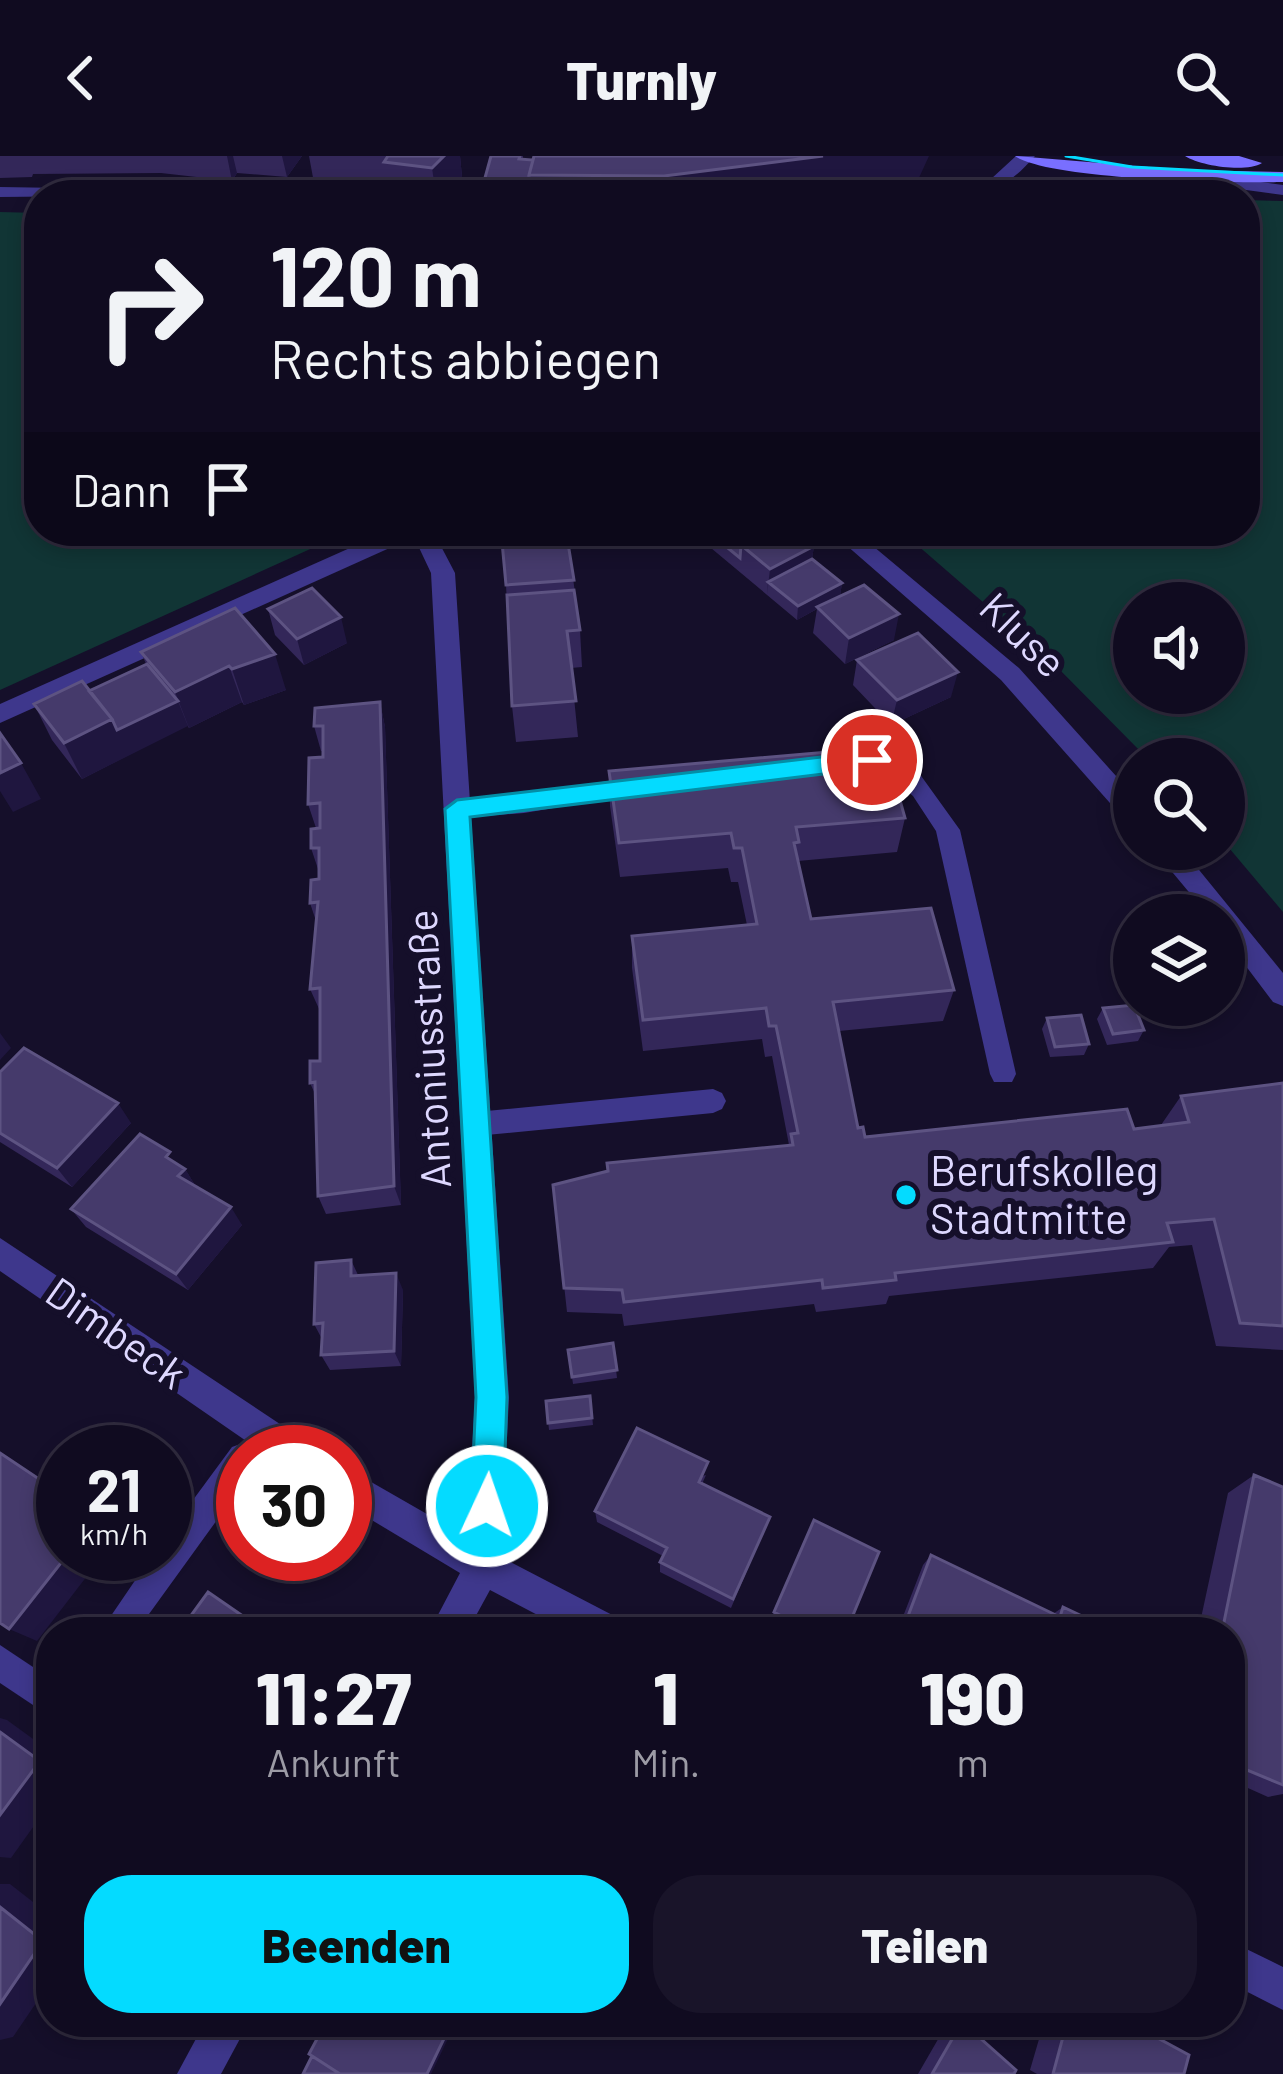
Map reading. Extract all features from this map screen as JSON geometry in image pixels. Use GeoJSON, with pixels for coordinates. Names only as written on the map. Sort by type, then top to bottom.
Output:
{"type":"FeatureCollection","features":[{"type":"Feature","properties":{"kind":"main road"},"geometry":{"type":"LineString","coordinates":[[1026,156],[1099,169],[1208,179],[1283,177]]}},
{"type":"Feature","properties":{"kind":"main road"},"geometry":{"type":"LineString","coordinates":[[1194,156],[1283,166]]}},
{"type":"Feature","properties":{"kind":"street"},"geometry":{"type":"LineString","coordinates":[[1000,180],[1026,156]]}},
{"type":"Feature","properties":{"kind":"street"},"geometry":{"type":"LineString","coordinates":[[1208,179],[1215,180]]}},
{"type":"Feature","properties":{"kind":"street"},"geometry":{"type":"LineString","coordinates":[[0,714],[375,546]]}},
{"type":"Feature","properties":{"kind":"street","name":"Antoniusstraße"},"geometry":{"type":"LineString","coordinates":[[430,546],[443,573],[492,1397],[484,1567]]}},
{"type":"Feature","properties":{"kind":"street","name":"Kluse"},"geometry":{"type":"LineString","coordinates":[[860,546],[1010,674],[1113,789]]}},
{"type":"Feature","properties":{"kind":"street"},"geometry":{"type":"LineString","coordinates":[[1184,870],[1206,894]]}},
{"type":"Feature","properties":{"kind":"street"},"geometry":{"type":"LineString","coordinates":[[1245,943],[1283,994]]}},
{"type":"Feature","properties":{"kind":"street","name":"Dimbeck"},"geometry":{"type":"LineString","coordinates":[[0,1253],[221,1425]]}},
{"type":"Feature","properties":{"kind":"street"},"geometry":{"type":"LineString","coordinates":[[372,1500],[579,1617]]}},
{"type":"Feature","properties":{"kind":"street"},"geometry":{"type":"LineString","coordinates":[[456,1617],[484,1567]]}},
{"type":"Feature","properties":{"kind":"street"},"geometry":{"type":"LineString","coordinates":[[1245,1969],[1283,1989]]}},
{"type":"Feature","properties":{"kind":"street"},"geometry":{"type":"LineString","coordinates":[[198,2074],[219,2037]]}},
{"type":"Feature","properties":{"kind":"lane"},"geometry":{"type":"LineString","coordinates":[[827,764],[872,760],[907,773],[929,797],[948,830],[1003,1074]]}},
{"type":"Feature","properties":{"kind":"lane"},"geometry":{"type":"LineString","coordinates":[[457,809],[669,782]]}},
{"type":"Feature","properties":{"kind":"lane"},"geometry":{"type":"LineString","coordinates":[[476,1124],[713,1101]]}},
{"type":"Feature","properties":{"kind":"lane"},"geometry":{"type":"LineString","coordinates":[[127,1617],[216,1495]]}},
{"type":"Feature","properties":{"kind":"lane"},"geometry":{"type":"LineString","coordinates":[[0,1662],[36,1689]]}},
{"type":"Feature","properties":{"kind":"green space"},"geometry":{"type":"Polygon","coordinates":[[[1260,200],[1283,201],[1283,912],[1245,867],[1245,738],[1127,738],[1052,662],[918,546],[1260,546],[1260,200]]]}},
{"type":"Feature","properties":{"kind":"green space"},"geometry":{"type":"Polygon","coordinates":[[[0,212],[24,213],[24,546],[317,546],[0,690],[0,212]]]}},
{"type":"Feature","properties":{"kind":"building"},"geometry":{"type":"Polygon","coordinates":[[[388,156],[444,156],[432,168],[384,162],[388,156]]]}},
{"type":"Feature","properties":{"kind":"building"},"geometry":{"type":"Polygon","coordinates":[[[491,156],[533,160],[529,180],[484,180],[491,156]]]}},
{"type":"Feature","properties":{"kind":"building"},"geometry":{"type":"Polygon","coordinates":[[[534,156],[823,156],[664,176],[529,175],[534,156]]]}},
{"type":"Feature","properties":{"kind":"building"},"geometry":{"type":"Polygon","coordinates":[[[502,546],[568,546],[574,580],[506,585],[502,546]]]}},
{"type":"Feature","properties":{"kind":"building"},"geometry":{"type":"Polygon","coordinates":[[[725,546],[741,546],[740,558],[725,546]]]}},
{"type":"Feature","properties":{"kind":"building"},"geometry":{"type":"Polygon","coordinates":[[[742,546],[814,546],[770,569],[742,546]]]}},
{"type":"Feature","properties":{"kind":"building"},"geometry":{"type":"Polygon","coordinates":[[[812,559],[842,583],[798,606],[768,582],[812,559]]]}},
{"type":"Feature","properties":{"kind":"building"},"geometry":{"type":"Polygon","coordinates":[[[864,585],[899,614],[849,638],[817,607],[864,585]]]}},
{"type":"Feature","properties":{"kind":"building"},"geometry":{"type":"Polygon","coordinates":[[[312,588],[341,617],[297,639],[268,609],[312,588]]]}},
{"type":"Feature","properties":{"kind":"building"},"geometry":{"type":"Polygon","coordinates":[[[574,590],[580,630],[567,631],[576,701],[512,706],[507,595],[574,590]]]}},
{"type":"Feature","properties":{"kind":"building"},"geometry":{"type":"Polygon","coordinates":[[[235,608],[275,654],[232,669],[229,666],[175,692],[141,652],[235,608]]]}},
{"type":"Feature","properties":{"kind":"building"},"geometry":{"type":"Polygon","coordinates":[[[918,633],[958,672],[897,700],[857,660],[918,633]]]}},
{"type":"Feature","properties":{"kind":"building"},"geometry":{"type":"Polygon","coordinates":[[[147,664],[178,701],[117,730],[89,691],[147,664]]]}},
{"type":"Feature","properties":{"kind":"building"},"geometry":{"type":"Polygon","coordinates":[[[82,681],[112,719],[64,743],[34,704],[82,681]]]}},
{"type":"Feature","properties":{"kind":"building"},"geometry":{"type":"Polygon","coordinates":[[[380,702],[394,1186],[318,1196],[315,1082],[310,1083],[310,1061],[320,1061],[320,988],[310,989],[318,902],[310,903],[311,880],[319,879],[319,848],[311,848],[311,829],[320,828],[320,803],[308,804],[309,758],[323,757],[323,726],[314,726],[315,708],[380,702]]]}},
{"type":"Feature","properties":{"kind":"building"},"geometry":{"type":"Polygon","coordinates":[[[0,733],[21,763],[0,773],[0,733]]]}},
{"type":"Feature","properties":{"kind":"building"},"geometry":{"type":"Polygon","coordinates":[[[885,747],[905,818],[796,827],[799,842],[794,843],[811,919],[931,908],[954,990],[833,1002],[858,1128],[863,1127],[865,1137],[1127,1109],[1134,1129],[1189,1122],[1181,1096],[1283,1083],[1283,1326],[1240,1323],[1214,1219],[1167,1223],[1173,1242],[895,1273],[896,1280],[823,1288],[822,1280],[624,1302],[622,1290],[564,1288],[553,1185],[608,1171],[607,1163],[793,1145],[791,1134],[798,1133],[776,1026],[769,1026],[766,1008],[643,1020],[632,936],[757,924],[742,848],[734,848],[731,833],[619,843],[609,771],[885,747]]]}},
{"type":"Feature","properties":{"kind":"building"},"geometry":{"type":"Polygon","coordinates":[[[1113,1007],[1113,1026],[1142,1026],[1144,1030],[1113,1034],[1103,1008],[1113,1007]]]}},
{"type":"Feature","properties":{"kind":"building"},"geometry":{"type":"Polygon","coordinates":[[[1081,1015],[1089,1044],[1055,1047],[1047,1018],[1081,1015]]]}},
{"type":"Feature","properties":{"kind":"building"},"geometry":{"type":"Polygon","coordinates":[[[24,1048],[118,1103],[57,1168],[0,1133],[0,1072],[24,1048]]]}},
{"type":"Feature","properties":{"kind":"building"},"geometry":{"type":"Polygon","coordinates":[[[140,1134],[170,1152],[166,1157],[185,1169],[178,1176],[231,1207],[176,1274],[71,1209],[140,1134]]]}},
{"type":"Feature","properties":{"kind":"building"},"geometry":{"type":"Polygon","coordinates":[[[351,1260],[351,1276],[396,1273],[394,1351],[321,1355],[323,1323],[314,1324],[316,1263],[351,1260]]]}},
{"type":"Feature","properties":{"kind":"building"},"geometry":{"type":"Polygon","coordinates":[[[613,1343],[617,1370],[572,1377],[568,1350],[613,1343]]]}},
{"type":"Feature","properties":{"kind":"building"},"geometry":{"type":"Polygon","coordinates":[[[590,1396],[592,1418],[548,1423],[546,1401],[590,1396]]]}},
{"type":"Feature","properties":{"kind":"building"},"geometry":{"type":"Polygon","coordinates":[[[637,1428],[708,1462],[699,1482],[770,1517],[733,1599],[660,1562],[667,1548],[595,1511],[637,1428]]]}},
{"type":"Feature","properties":{"kind":"building"},"geometry":{"type":"Polygon","coordinates":[[[0,1453],[36,1477],[36,1581],[47,1581],[9,1629],[0,1623],[0,1453]]]}},
{"type":"Feature","properties":{"kind":"building"},"geometry":{"type":"Polygon","coordinates":[[[1254,1475],[1283,1487],[1283,1785],[1245,1769],[1245,1617],[1225,1617],[1254,1475]]]}},
{"type":"Feature","properties":{"kind":"building"},"geometry":{"type":"Polygon","coordinates":[[[814,1520],[879,1552],[852,1617],[784,1617],[774,1612],[814,1520]]]}},
{"type":"Feature","properties":{"kind":"building"},"geometry":{"type":"Polygon","coordinates":[[[931,1555],[1060,1617],[908,1617],[931,1555]]]}},
{"type":"Feature","properties":{"kind":"building"},"geometry":{"type":"Polygon","coordinates":[[[208,1592],[244,1617],[190,1617],[208,1592]]]}},
{"type":"Feature","properties":{"kind":"building"},"geometry":{"type":"Polygon","coordinates":[[[1063,1607],[1084,1617],[1060,1617],[1063,1607]]]}},
{"type":"Feature","properties":{"kind":"building"},"geometry":{"type":"Polygon","coordinates":[[[0,1732],[36,1758],[36,1766],[0,1815],[0,1732]]]}},
{"type":"Feature","properties":{"kind":"building"},"geometry":{"type":"Polygon","coordinates":[[[0,1907],[36,1935],[36,1951],[0,2004],[0,1907]]]}},
{"type":"Feature","properties":{"kind":"building"},"geometry":{"type":"Polygon","coordinates":[[[318,2037],[445,2037],[427,2074],[340,2074],[309,2054],[318,2037]]]}},
{"type":"Feature","properties":{"kind":"building"},"geometry":{"type":"Polygon","coordinates":[[[953,2037],[979,2037],[1016,2070],[1014,2074],[932,2074],[953,2037]]]}},
{"type":"Feature","properties":{"kind":"building"},"geometry":{"type":"Polygon","coordinates":[[[1063,2037],[1156,2037],[1189,2055],[1184,2074],[1053,2074],[1063,2037]]]}},
{"type":"Feature","properties":{"kind":"building"},"geometry":{"type":"Polygon","coordinates":[[[312,2056],[340,2074],[303,2074],[312,2056]]]}},
{"type":"Feature","properties":{"kind":"tram line"},"geometry":{"type":"LineString","coordinates":[[1066,156],[1132,167],[1283,175]]}},
{"type":"Feature","properties":{"kind":"place","name":"Berufskolleg Stadtmitte"},"geometry":{"type":"Point","coordinates":[906,1195]}},
{"type":"Feature","properties":{"kind":"route"},"geometry":{"type":"LineString","coordinates":[[487,1506],[492,1397],[457,809],[872,760]]}}]}
